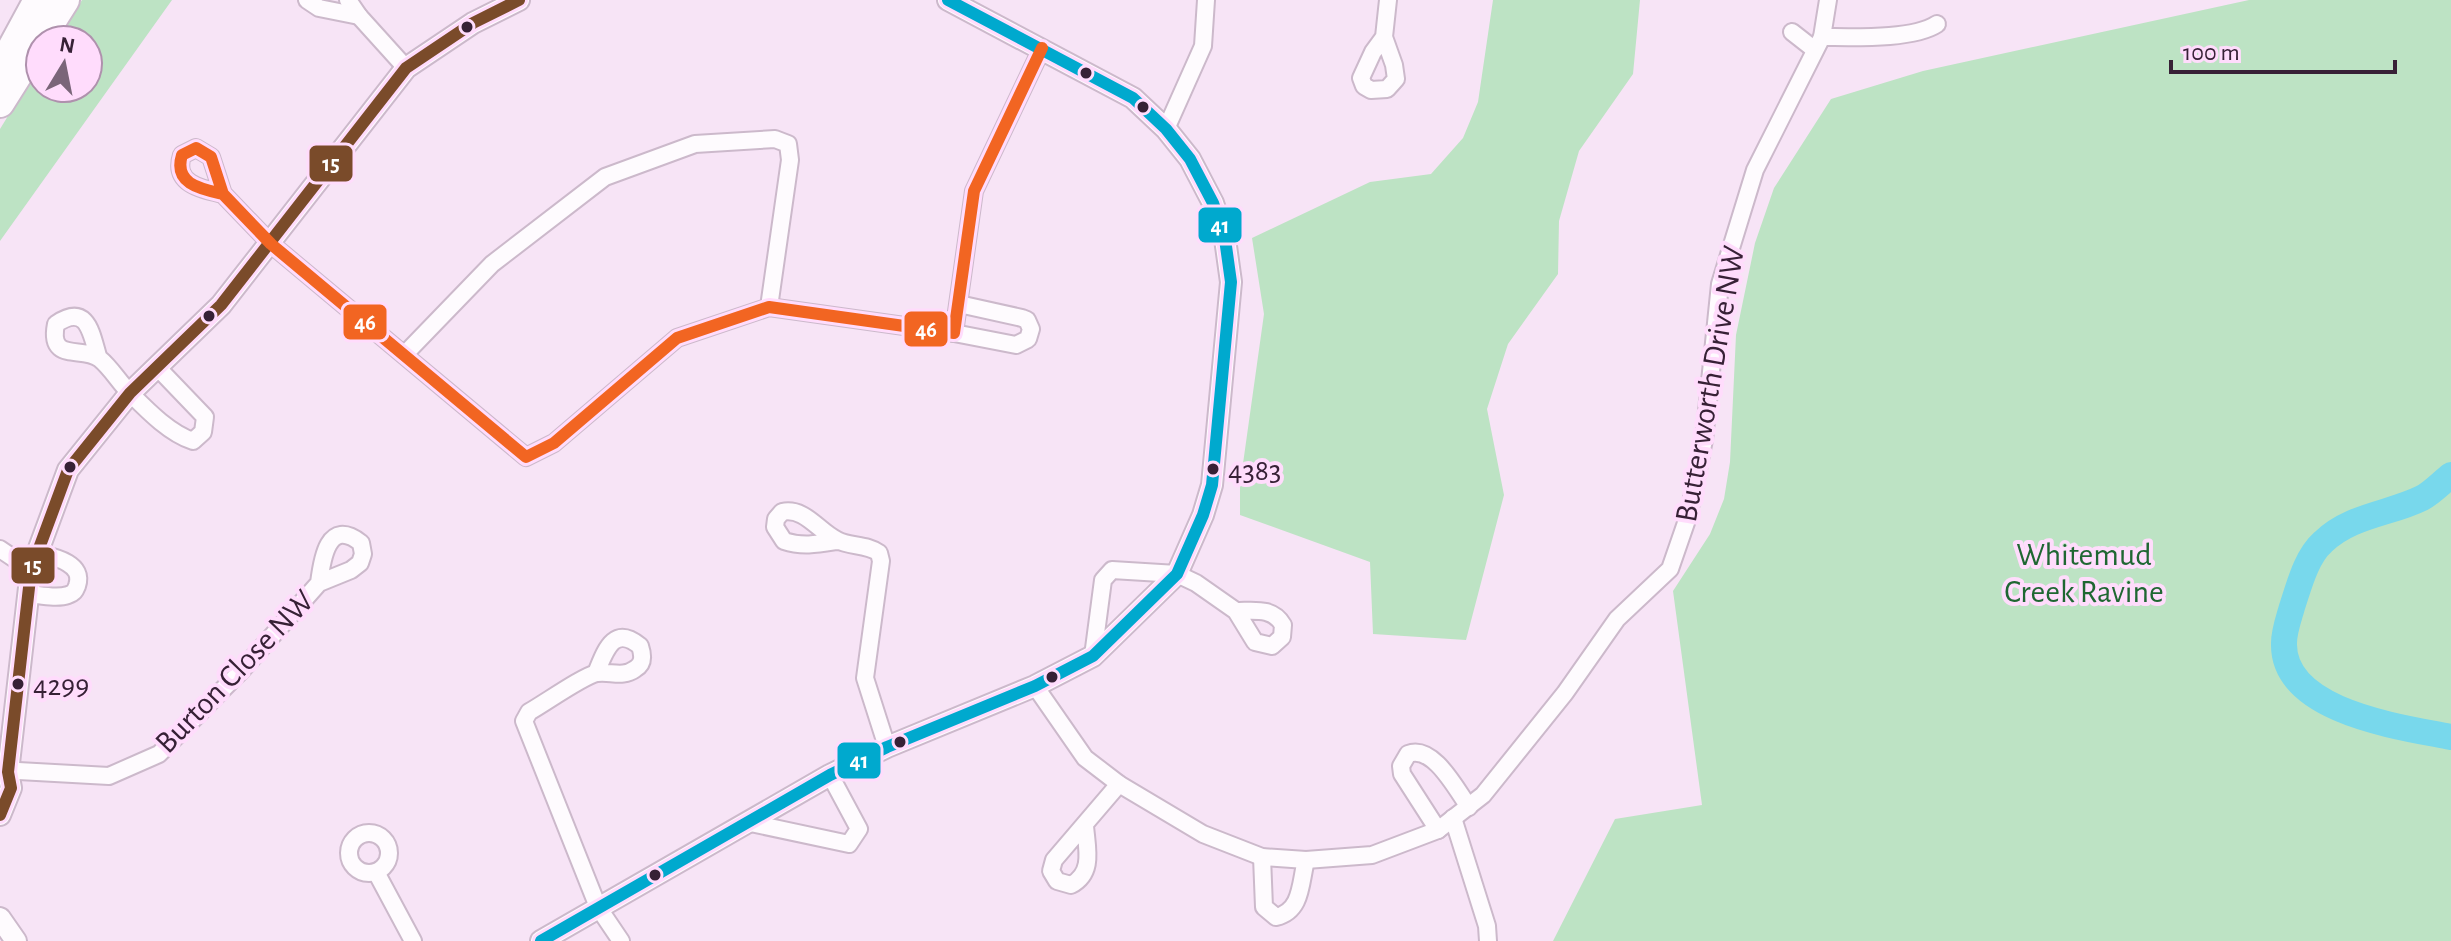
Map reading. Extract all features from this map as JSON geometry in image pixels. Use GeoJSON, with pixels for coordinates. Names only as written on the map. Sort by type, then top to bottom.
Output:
{"type":"FeatureCollection","features":[{"type":"Feature","properties":{"kind":"highway"},"geometry":{"type":"LineString","coordinates":[[0,70],[38,0]]}},
{"type":"Feature","properties":{"kind":"highway"},"geometry":{"type":"LineString","coordinates":[[0,103],[65,0]]}},
{"type":"Feature","properties":{"kind":"street"},"geometry":{"type":"LineString","coordinates":[[307,0],[319,8],[359,16]]}},
{"type":"Feature","properties":{"kind":"street"},"geometry":{"type":"LineString","coordinates":[[348,0],[406,68]]}},
{"type":"Feature","properties":{"kind":"street"},"geometry":{"type":"LineString","coordinates":[[0,815],[11,788],[3,773],[34,562],[68,470],[130,393],[221,305],[406,68],[473,23],[519,0]]}},
{"type":"Feature","properties":{"kind":"street"},"geometry":{"type":"LineString","coordinates":[[541,941],[830,775],[887,747],[1035,686],[1093,656],[1177,574],[1203,515],[1212,485],[1231,282],[1225,239],[1213,203],[1190,159],[1166,129],[1133,98],[951,0]]}},
{"type":"Feature","properties":{"kind":"street"},"geometry":{"type":"LineString","coordinates":[[1166,129],[1203,46],[1206,0]]}},
{"type":"Feature","properties":{"kind":"street"},"geometry":{"type":"LineString","coordinates":[[1384,37],[1388,0]]}},
{"type":"Feature","properties":{"kind":"street","name":"Butterworth Drive NW"},"geometry":{"type":"LineString","coordinates":[[1035,686],[1085,758],[1119,784],[1203,834],[1262,857],[1306,860],[1372,855],[1438,830],[1483,795],[1538,728],[1617,619],[1670,569],[1688,517],[1704,440],[1720,284],[1755,170],[1818,43],[1828,0]]}},
{"type":"Feature","properties":{"kind":"street"},"geometry":{"type":"LineString","coordinates":[[1792,32],[1818,43],[1926,30],[1937,24]]}},
{"type":"Feature","properties":{"kind":"street"},"geometry":{"type":"LineString","coordinates":[[954,333],[974,191],[1042,48]]}},
{"type":"Feature","properties":{"kind":"street"},"geometry":{"type":"LineString","coordinates":[[405,354],[492,264],[605,177],[695,144],[775,139],[788,144],[790,160],[769,307]]}},
{"type":"Feature","properties":{"kind":"street"},"geometry":{"type":"LineString","coordinates":[[223,194],[271,244],[526,457],[554,443],[677,338],[769,307],[954,333],[1016,345],[1028,339],[1030,323],[1022,318],[959,304]]}},
{"type":"Feature","properties":{"kind":"street"},"geometry":{"type":"LineString","coordinates":[[98,356],[130,393],[179,436],[193,441],[203,432],[205,417],[157,367]]}},
{"type":"Feature","properties":{"kind":"street"},"geometry":{"type":"LineString","coordinates":[[837,541],[874,549],[881,561],[865,678],[887,747]]}},
{"type":"Feature","properties":{"kind":"street"},"geometry":{"type":"LineString","coordinates":[[0,549],[34,562],[71,564],[78,573],[75,591],[66,596],[29,594]]}},
{"type":"Feature","properties":{"kind":"street"},"geometry":{"type":"LineString","coordinates":[[1093,656],[1103,580],[1106,574],[1119,568],[1177,574],[1196,583],[1236,611]]}},
{"type":"Feature","properties":{"kind":"street","name":"Burton Close NW"},"geometry":{"type":"LineString","coordinates":[[3,773],[109,776],[159,754],[241,671],[319,583]]}},
{"type":"Feature","properties":{"kind":"street"},"geometry":{"type":"LineString","coordinates":[[596,673],[529,712],[524,721],[598,907],[621,941]]}},
{"type":"Feature","properties":{"kind":"street"},"geometry":{"type":"LineString","coordinates":[[1438,830],[1402,774],[1401,766],[1408,754],[1414,751],[1425,753],[1469,807]]}},
{"type":"Feature","properties":{"kind":"street"},"geometry":{"type":"LineString","coordinates":[[746,822],[849,844],[859,829],[830,775]]}},
{"type":"Feature","properties":{"kind":"street"},"geometry":{"type":"LineString","coordinates":[[1085,826],[1119,784]]}},
{"type":"Feature","properties":{"kind":"street"},"geometry":{"type":"LineString","coordinates":[[1453,818],[1487,926],[1488,941]]}},
{"type":"Feature","properties":{"kind":"street"},"geometry":{"type":"LineString","coordinates":[[1262,857],[1264,907],[1267,913],[1276,917],[1288,914],[1295,907],[1306,860]]}},
{"type":"Feature","properties":{"kind":"street"},"geometry":{"type":"LineString","coordinates":[[376,872],[413,941]]}},
{"type":"Feature","properties":{"kind":"street"},"geometry":{"type":"LineString","coordinates":[[0,918],[16,941]]}},
{"type":"Feature","properties":{"kind":"green space"},"geometry":{"type":"Polygon","coordinates":[[[82,0],[172,0],[104,95],[104,24],[66,24],[82,0]]]}},
{"type":"Feature","properties":{"kind":"green space"},"geometry":{"type":"Polygon","coordinates":[[[1493,0],[1640,0],[1633,74],[1579,151],[1559,221],[1558,274],[1508,344],[1487,409],[1504,495],[1466,640],[1373,634],[1370,562],[1240,515],[1240,485],[1264,314],[1252,238],[1370,182],[1431,174],[1463,138],[1478,102],[1493,0]]]}},
{"type":"Feature","properties":{"kind":"green space","name":"Whitemud Creek Ravine"},"geometry":{"type":"Polygon","coordinates":[[[2249,0],[2451,0],[2451,941],[1553,941],[1615,819],[1702,805],[1673,591],[1710,534],[1724,499],[1730,462],[1736,335],[1755,243],[1774,188],[1831,99],[1923,71],[2249,0]]]}},
{"type":"Feature","properties":{"kind":"green space"},"geometry":{"type":"Polygon","coordinates":[[[24,90],[24,104],[98,104],[0,241],[0,129],[24,90]]]}},
{"type":"Feature","properties":{"kind":"waterway"},"geometry":{"type":"LineString","coordinates":[[2451,475],[2422,498],[2358,520],[2334,533],[2317,548],[2304,572],[2284,643],[2289,666],[2302,685],[2323,700],[2376,721],[2451,737]]}},
{"type":"Feature","properties":{"kind":"transit line","name":"15"},"geometry":{"type":"LineString","coordinates":[[0,815],[11,788],[8,772],[31,570],[68,470],[130,393],[221,305],[406,68],[473,23],[519,0]]}},
{"type":"Feature","properties":{"kind":"transit line","name":"41"},"geometry":{"type":"LineString","coordinates":[[541,941],[830,775],[887,747],[1035,686],[1093,656],[1177,574],[1203,515],[1212,485],[1231,282],[1225,239],[1213,203],[1190,159],[1166,129],[1133,98],[948,0]]}},
{"type":"Feature","properties":{"kind":"transit line","name":"46"},"geometry":{"type":"LineString","coordinates":[[223,194],[198,187],[185,179],[180,165],[182,155],[196,148],[211,157],[223,194],[271,244],[526,457],[554,443],[677,338],[769,307],[954,333],[974,191],[1042,48]]}},
{"type":"Feature","properties":{"kind":"place","name":"4383"},"geometry":{"type":"Point","coordinates":[1213,469]}},
{"type":"Feature","properties":{"kind":"place","name":"4299"},"geometry":{"type":"Point","coordinates":[18,684]}}]}
